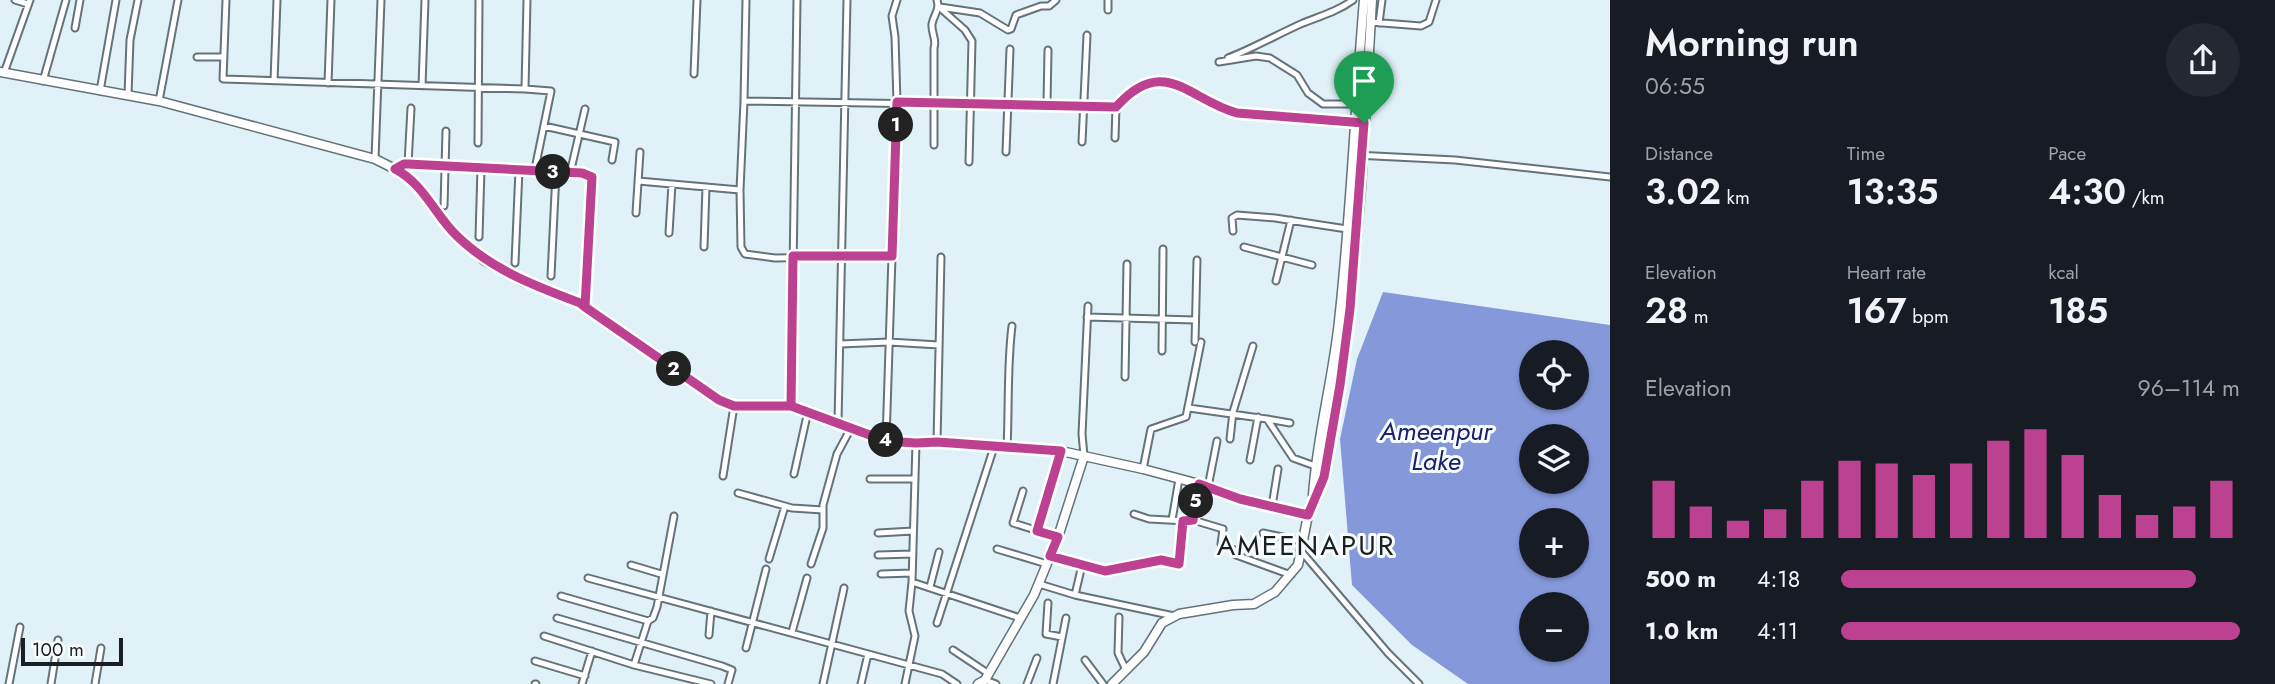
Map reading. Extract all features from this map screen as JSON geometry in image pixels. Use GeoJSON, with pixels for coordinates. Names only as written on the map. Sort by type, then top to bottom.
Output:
{"type":"FeatureCollection","features":[{"type":"Feature","properties":{"kind":"street"},"geometry":{"type":"LineString","coordinates":[[15,0],[29,2],[2,72],[159,101],[374,159],[395,169],[421,189],[455,235],[485,261],[522,281],[585,307],[719,400],[734,406],[791,406],[886,441],[1061,451],[1143,469],[1199,484],[1240,499],[1308,515]]}},
{"type":"Feature","properties":{"kind":"street"},"geometry":{"type":"LineString","coordinates":[[43,81],[66,0]]}},
{"type":"Feature","properties":{"kind":"street"},"geometry":{"type":"LineString","coordinates":[[75,28],[80,0]]}},
{"type":"Feature","properties":{"kind":"street"},"geometry":{"type":"LineString","coordinates":[[100,91],[116,0]]}},
{"type":"Feature","properties":{"kind":"street"},"geometry":{"type":"LineString","coordinates":[[128,95],[130,40],[138,0]]}},
{"type":"Feature","properties":{"kind":"street"},"geometry":{"type":"LineString","coordinates":[[159,101],[178,0]]}},
{"type":"Feature","properties":{"kind":"street"},"geometry":{"type":"LineString","coordinates":[[226,0],[223,79],[551,91],[536,164]]}},
{"type":"Feature","properties":{"kind":"street"},"geometry":{"type":"LineString","coordinates":[[274,81],[277,0]]}},
{"type":"Feature","properties":{"kind":"street"},"geometry":{"type":"LineString","coordinates":[[328,83],[331,0]]}},
{"type":"Feature","properties":{"kind":"street"},"geometry":{"type":"LineString","coordinates":[[374,159],[381,0]]}},
{"type":"Feature","properties":{"kind":"street"},"geometry":{"type":"LineString","coordinates":[[422,86],[425,0]]}},
{"type":"Feature","properties":{"kind":"street"},"geometry":{"type":"LineString","coordinates":[[478,143],[479,0]]}},
{"type":"Feature","properties":{"kind":"street"},"geometry":{"type":"LineString","coordinates":[[526,89],[527,0]]}},
{"type":"Feature","properties":{"kind":"street"},"geometry":{"type":"LineString","coordinates":[[694,74],[697,0]]}},
{"type":"Feature","properties":{"kind":"street"},"geometry":{"type":"LineString","coordinates":[[746,0],[740,190],[741,247],[745,254],[775,258],[892,256]]}},
{"type":"Feature","properties":{"kind":"street"},"geometry":{"type":"LineString","coordinates":[[791,406],[797,0]]}},
{"type":"Feature","properties":{"kind":"street"},"geometry":{"type":"LineString","coordinates":[[838,423],[847,0]]}},
{"type":"Feature","properties":{"kind":"street"},"geometry":{"type":"LineString","coordinates":[[886,441],[897,102],[892,16],[897,0]]}},
{"type":"Feature","properties":{"kind":"street"},"geometry":{"type":"LineString","coordinates":[[937,0],[939,7],[965,30],[971,41],[969,162]]}},
{"type":"Feature","properties":{"kind":"street"},"geometry":{"type":"LineString","coordinates":[[939,7],[980,13],[1008,30],[1011,29],[1016,15],[1041,6],[1049,6],[1056,0]]}},
{"type":"Feature","properties":{"kind":"street"},"geometry":{"type":"LineString","coordinates":[[1108,0],[1108,10]]}},
{"type":"Feature","properties":{"kind":"street"},"geometry":{"type":"LineString","coordinates":[[1353,0],[1340,10],[1301,24],[1259,46],[1219,62],[1256,56],[1270,58],[1297,75],[1308,93],[1323,104],[1358,104]]}},
{"type":"Feature","properties":{"kind":"street"},"geometry":{"type":"LineString","coordinates":[[1361,123],[1358,104],[1364,0]]}},
{"type":"Feature","properties":{"kind":"street"},"geometry":{"type":"LineString","coordinates":[[1372,0],[1375,22]]}},
{"type":"Feature","properties":{"kind":"street"},"geometry":{"type":"LineString","coordinates":[[1112,684],[1144,652],[1162,623],[1174,617],[1233,605],[1254,604],[1275,592],[1298,565],[1308,515],[1324,477],[1340,385],[1350,309],[1361,123],[1375,22],[1382,0]]}},
{"type":"Feature","properties":{"kind":"street"},"geometry":{"type":"LineString","coordinates":[[1375,22],[1421,26],[1429,22],[1436,0]]}},
{"type":"Feature","properties":{"kind":"street"},"geometry":{"type":"LineString","coordinates":[[934,145],[936,41],[932,24],[939,7]]}},
{"type":"Feature","properties":{"kind":"street"},"geometry":{"type":"LineString","coordinates":[[1082,142],[1087,35]]}},
{"type":"Feature","properties":{"kind":"street"},"geometry":{"type":"LineString","coordinates":[[1006,152],[1010,49]]}},
{"type":"Feature","properties":{"kind":"street"},"geometry":{"type":"LineString","coordinates":[[1046,104],[1048,51]]}},
{"type":"Feature","properties":{"kind":"street"},"geometry":{"type":"LineString","coordinates":[[197,57],[224,57]]}},
{"type":"Feature","properties":{"kind":"street"},"geometry":{"type":"LineString","coordinates":[[744,101],[1116,107],[1138,88],[1158,81],[1188,88],[1218,106],[1237,113],[1361,123]]}},
{"type":"Feature","properties":{"kind":"street"},"geometry":{"type":"LineString","coordinates":[[1115,138],[1116,107]]}},
{"type":"Feature","properties":{"kind":"street"},"geometry":{"type":"LineString","coordinates":[[408,164],[411,108]]}},
{"type":"Feature","properties":{"kind":"street"},"geometry":{"type":"LineString","coordinates":[[572,165],[585,109]]}},
{"type":"Feature","properties":{"kind":"street"},"geometry":{"type":"LineString","coordinates":[[544,126],[615,142],[612,160]]}},
{"type":"Feature","properties":{"kind":"street"},"geometry":{"type":"LineString","coordinates":[[444,206],[446,131]]}},
{"type":"Feature","properties":{"kind":"street"},"geometry":{"type":"LineString","coordinates":[[636,213],[640,152]]}},
{"type":"Feature","properties":{"kind":"street"},"geometry":{"type":"LineString","coordinates":[[1359,155],[1455,160],[1610,177]]}},
{"type":"Feature","properties":{"kind":"street"},"geometry":{"type":"LineString","coordinates":[[1312,502],[1315,466],[1339,323],[1348,229],[1359,155]]}},
{"type":"Feature","properties":{"kind":"street"},"geometry":{"type":"LineString","coordinates":[[395,169],[408,164],[582,173],[592,177],[585,307]]}},
{"type":"Feature","properties":{"kind":"street"},"geometry":{"type":"LineString","coordinates":[[479,237],[481,168]]}},
{"type":"Feature","properties":{"kind":"street"},"geometry":{"type":"LineString","coordinates":[[515,262],[519,170]]}},
{"type":"Feature","properties":{"kind":"street"},"geometry":{"type":"LineString","coordinates":[[551,276],[556,172]]}},
{"type":"Feature","properties":{"kind":"street"},"geometry":{"type":"LineString","coordinates":[[638,181],[740,190]]}},
{"type":"Feature","properties":{"kind":"street"},"geometry":{"type":"LineString","coordinates":[[669,233],[671,184]]}},
{"type":"Feature","properties":{"kind":"street"},"geometry":{"type":"LineString","coordinates":[[704,247],[706,187]]}},
{"type":"Feature","properties":{"kind":"street"},"geometry":{"type":"LineString","coordinates":[[1233,231],[1232,218],[1237,215],[1348,229]]}},
{"type":"Feature","properties":{"kind":"street"},"geometry":{"type":"LineString","coordinates":[[1276,281],[1292,220]]}},
{"type":"Feature","properties":{"kind":"street"},"geometry":{"type":"LineString","coordinates":[[1244,247],[1312,265]]}},
{"type":"Feature","properties":{"kind":"street"},"geometry":{"type":"LineString","coordinates":[[1162,351],[1163,249]]}},
{"type":"Feature","properties":{"kind":"street"},"geometry":{"type":"LineString","coordinates":[[937,442],[941,257]]}},
{"type":"Feature","properties":{"kind":"street"},"geometry":{"type":"LineString","coordinates":[[1143,469],[1151,429],[1186,417],[1189,408],[1198,342],[1195,320],[1197,260]]}},
{"type":"Feature","properties":{"kind":"street"},"geometry":{"type":"LineString","coordinates":[[1125,377],[1127,264]]}},
{"type":"Feature","properties":{"kind":"street"},"geometry":{"type":"LineString","coordinates":[[984,679],[1039,584],[1058,537],[1084,456],[1082,434],[1088,306]]}},
{"type":"Feature","properties":{"kind":"street"},"geometry":{"type":"LineString","coordinates":[[1087,317],[1195,320]]}},
{"type":"Feature","properties":{"kind":"street"},"geometry":{"type":"LineString","coordinates":[[1007,448],[1012,326]]}},
{"type":"Feature","properties":{"kind":"street"},"geometry":{"type":"LineString","coordinates":[[839,344],[889,342],[939,345]]}},
{"type":"Feature","properties":{"kind":"street"},"geometry":{"type":"LineString","coordinates":[[1230,439],[1233,412],[1253,346]]}},
{"type":"Feature","properties":{"kind":"street"},"geometry":{"type":"LineString","coordinates":[[723,476],[734,406]]}},
{"type":"Feature","properties":{"kind":"street"},"geometry":{"type":"LineString","coordinates":[[1189,408],[1233,412],[1290,423]]}},
{"type":"Feature","properties":{"kind":"street"},"geometry":{"type":"LineString","coordinates":[[794,474],[807,411]]}},
{"type":"Feature","properties":{"kind":"street"},"geometry":{"type":"LineString","coordinates":[[1250,460],[1258,417]]}},
{"type":"Feature","properties":{"kind":"street"},"geometry":{"type":"LineString","coordinates":[[1267,419],[1293,458],[1315,466]]}},
{"type":"Feature","properties":{"kind":"street"},"geometry":{"type":"LineString","coordinates":[[811,564],[823,528],[823,510],[837,454],[851,428]]}},
{"type":"Feature","properties":{"kind":"street"},"geometry":{"type":"LineString","coordinates":[[1208,487],[1217,441]]}},
{"type":"Feature","properties":{"kind":"street"},"geometry":{"type":"LineString","coordinates":[[905,684],[915,636],[909,611],[916,443]]}},
{"type":"Feature","properties":{"kind":"street"},"geometry":{"type":"LineString","coordinates":[[937,623],[994,447]]}},
{"type":"Feature","properties":{"kind":"street"},"geometry":{"type":"LineString","coordinates":[[1037,531],[1061,451]]}},
{"type":"Feature","properties":{"kind":"street"},"geometry":{"type":"LineString","coordinates":[[1272,506],[1278,469]]}},
{"type":"Feature","properties":{"kind":"street"},"geometry":{"type":"LineString","coordinates":[[870,479],[915,479]]}},
{"type":"Feature","properties":{"kind":"street"},"geometry":{"type":"LineString","coordinates":[[1172,520],[1179,479]]}},
{"type":"Feature","properties":{"kind":"street"},"geometry":{"type":"LineString","coordinates":[[1193,520],[1199,484]]}},
{"type":"Feature","properties":{"kind":"street"},"geometry":{"type":"LineString","coordinates":[[1023,491],[1013,523],[1058,537]]}},
{"type":"Feature","properties":{"kind":"street"},"geometry":{"type":"LineString","coordinates":[[738,493],[785,506],[823,510]]}},
{"type":"Feature","properties":{"kind":"street"},"geometry":{"type":"LineString","coordinates":[[769,559],[785,506]]}},
{"type":"Feature","properties":{"kind":"street"},"geometry":{"type":"LineString","coordinates":[[1134,514],[1149,519],[1193,520],[1223,529],[1221,544],[1237,551],[1236,555],[1292,575]]}},
{"type":"Feature","properties":{"kind":"street"},"geometry":{"type":"LineString","coordinates":[[634,665],[659,596],[674,516]]}},
{"type":"Feature","properties":{"kind":"street"},"geometry":{"type":"LineString","coordinates":[[997,549],[1105,571],[1161,560],[1179,564],[1183,521]]}},
{"type":"Feature","properties":{"kind":"street"},"geometry":{"type":"LineString","coordinates":[[878,533],[914,531]]}},
{"type":"Feature","properties":{"kind":"street"},"geometry":{"type":"LineString","coordinates":[[1263,533],[1302,541]]}},
{"type":"Feature","properties":{"kind":"street"},"geometry":{"type":"LineString","coordinates":[[1301,551],[1388,653],[1419,684]]}},
{"type":"Feature","properties":{"kind":"street"},"geometry":{"type":"LineString","coordinates":[[930,587],[939,552]]}},
{"type":"Feature","properties":{"kind":"street"},"geometry":{"type":"LineString","coordinates":[[878,555],[913,554]]}},
{"type":"Feature","properties":{"kind":"street"},"geometry":{"type":"LineString","coordinates":[[631,565],[662,574]]}},
{"type":"Feature","properties":{"kind":"street"},"geometry":{"type":"LineString","coordinates":[[1076,595],[1082,565]]}},
{"type":"Feature","properties":{"kind":"street"},"geometry":{"type":"LineString","coordinates":[[746,648],[766,569]]}},
{"type":"Feature","properties":{"kind":"street"},"geometry":{"type":"LineString","coordinates":[[881,573],[912,573]]}},
{"type":"Feature","properties":{"kind":"street"},"geometry":{"type":"LineString","coordinates":[[588,578],[942,674],[957,684]]}},
{"type":"Feature","properties":{"kind":"street"},"geometry":{"type":"LineString","coordinates":[[792,632],[807,578]]}},
{"type":"Feature","properties":{"kind":"street"},"geometry":{"type":"LineString","coordinates":[[912,582],[1020,618]]}},
{"type":"Feature","properties":{"kind":"street"},"geometry":{"type":"LineString","coordinates":[[1039,584],[1174,617]]}},
{"type":"Feature","properties":{"kind":"street"},"geometry":{"type":"LineString","coordinates":[[822,684],[844,588]]}},
{"type":"Feature","properties":{"kind":"street"},"geometry":{"type":"LineString","coordinates":[[561,596],[648,621]]}},
{"type":"Feature","properties":{"kind":"street"},"geometry":{"type":"LineString","coordinates":[[1048,603],[1046,634],[1062,637]]}},
{"type":"Feature","properties":{"kind":"street"},"geometry":{"type":"LineString","coordinates":[[709,635],[711,611]]}},
{"type":"Feature","properties":{"kind":"street"},"geometry":{"type":"LineString","coordinates":[[1119,617],[1118,653],[1126,670]]}},
{"type":"Feature","properties":{"kind":"street"},"geometry":{"type":"LineString","coordinates":[[557,618],[732,670],[728,684]]}},
{"type":"Feature","properties":{"kind":"street"},"geometry":{"type":"LineString","coordinates":[[1052,684],[1066,618]]}},
{"type":"Feature","properties":{"kind":"street"},"geometry":{"type":"LineString","coordinates":[[9,684],[20,627]]}},
{"type":"Feature","properties":{"kind":"street"},"geometry":{"type":"LineString","coordinates":[[544,636],[634,665],[710,684]]}},
{"type":"Feature","properties":{"kind":"street"},"geometry":{"type":"LineString","coordinates":[[51,684],[58,640]]}},
{"type":"Feature","properties":{"kind":"street"},"geometry":{"type":"LineString","coordinates":[[94,684],[101,648]]}},
{"type":"Feature","properties":{"kind":"street"},"geometry":{"type":"LineString","coordinates":[[953,650],[984,679],[996,684]]}},
{"type":"Feature","properties":{"kind":"street"},"geometry":{"type":"LineString","coordinates":[[582,684],[592,651]]}},
{"type":"Feature","properties":{"kind":"street"},"geometry":{"type":"LineString","coordinates":[[861,684],[868,653]]}},
{"type":"Feature","properties":{"kind":"street"},"geometry":{"type":"LineString","coordinates":[[1027,684],[1037,657]]}},
{"type":"Feature","properties":{"kind":"street"},"geometry":{"type":"LineString","coordinates":[[1085,660],[1103,684]]}},
{"type":"Feature","properties":{"kind":"street"},"geometry":{"type":"LineString","coordinates":[[535,661],[584,676]]}},
{"type":"Feature","properties":{"kind":"water","name":"Ameenpur Lake"},"geometry":{"type":"Polygon","coordinates":[[[1383,292],[1610,325],[1610,684],[1468,684],[1412,645],[1352,585],[1340,439],[1357,359],[1383,292]]]}},
{"type":"Feature","properties":{"kind":"district","name":"AMEENAPUR"},"geometry":{"type":"Point","coordinates":[1306,545]}},
{"type":"Feature","properties":{"kind":"route"},"geometry":{"type":"LineString","coordinates":[[1364,123],[1237,113],[1218,106],[1188,88],[1158,81],[1138,88],[1116,107],[897,102],[892,256],[793,256],[791,406],[734,406],[719,400],[652,353],[585,307],[580,303],[522,281],[485,261],[455,235],[421,189],[395,169],[408,164],[582,173],[592,177],[585,307],[719,400],[734,406],[791,406],[886,441],[1061,451],[1037,531],[1058,537],[1050,556],[1105,571],[1161,560],[1179,564],[1183,521],[1193,520],[1199,484],[1240,499],[1308,515],[1324,477],[1340,385],[1350,309],[1364,123]]}}]}
